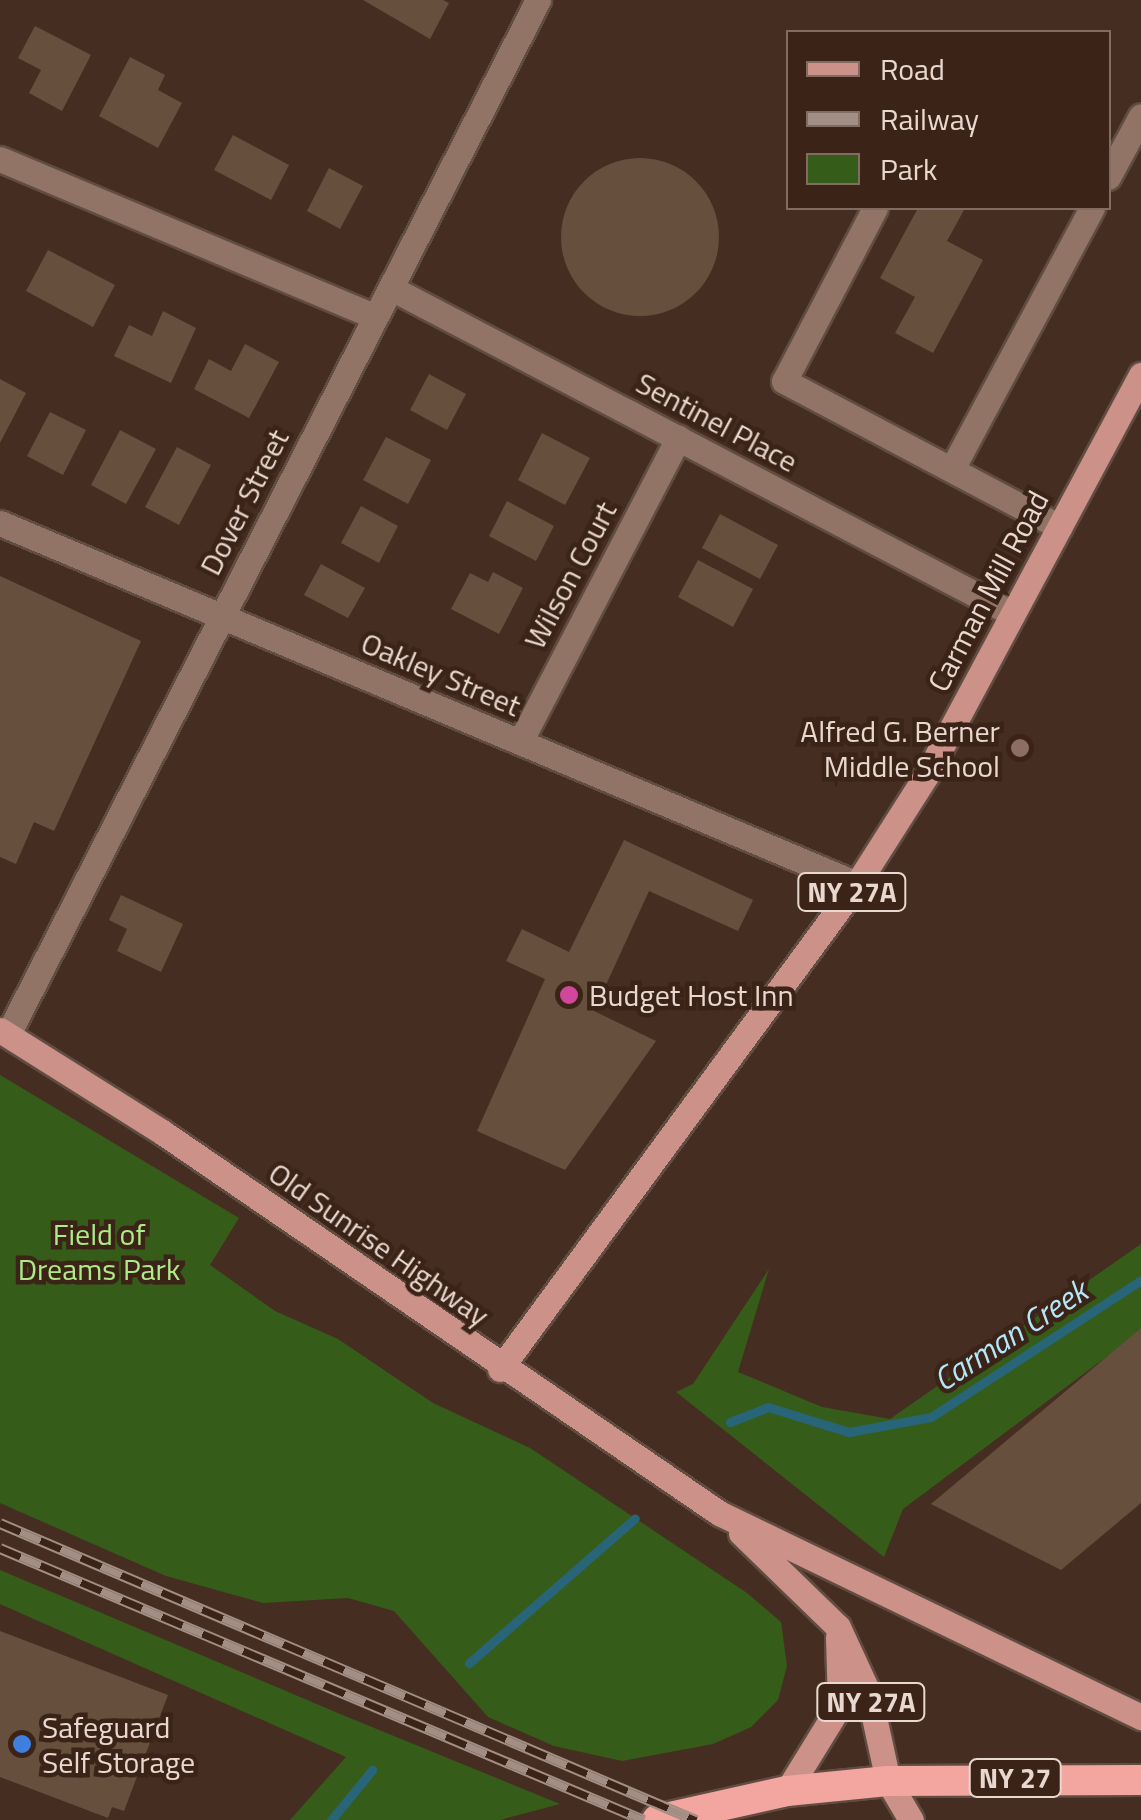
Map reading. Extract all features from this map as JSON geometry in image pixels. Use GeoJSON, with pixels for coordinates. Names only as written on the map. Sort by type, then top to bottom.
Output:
{"type":"FeatureCollection","features":[{"type":"Feature","properties":{"kind":"highway","name":"NY 27"},"geometry":{"type":"LineString","coordinates":[[657,1820],[787,1791],[888,1781],[1141,1780]]}},
{"type":"Feature","properties":{"kind":"highway"},"geometry":{"type":"LineString","coordinates":[[700,1820],[736,1800]]}},
{"type":"Feature","properties":{"kind":"main road","name":"Carman Mill Road"},"geometry":{"type":"LineString","coordinates":[[500,1369],[857,884],[928,774],[1141,375]]}},
{"type":"Feature","properties":{"kind":"main road","name":"Old Sunrise Highway"},"geometry":{"type":"LineString","coordinates":[[4,1032],[162,1132],[500,1369],[719,1513],[1141,1716]]}},
{"type":"Feature","properties":{"kind":"main road","name":"Old Sunrise Highway"},"geometry":{"type":"LineString","coordinates":[[719,1513],[838,1628],[869,1694],[888,1781],[910,1820]]}},
{"type":"Feature","properties":{"kind":"main road"},"geometry":{"type":"LineString","coordinates":[[787,1791],[840,1705],[838,1628]]}},
{"type":"Feature","properties":{"kind":"street","name":"Dover Street"},"geometry":{"type":"LineString","coordinates":[[4,1032],[538,0]]}},
{"type":"Feature","properties":{"kind":"street"},"geometry":{"type":"LineString","coordinates":[[1111,171],[1141,116]]}},
{"type":"Feature","properties":{"kind":"street"},"geometry":{"type":"LineString","coordinates":[[0,159],[375,317]]}},
{"type":"Feature","properties":{"kind":"street"},"geometry":{"type":"LineString","coordinates":[[874,210],[784,381],[953,467],[1060,527]]}},
{"type":"Feature","properties":{"kind":"street"},"geometry":{"type":"LineString","coordinates":[[953,467],[1091,210]]}},
{"type":"Feature","properties":{"kind":"street","name":"Sentinel Place"},"geometry":{"type":"LineString","coordinates":[[390,288],[1013,614]]}},
{"type":"Feature","properties":{"kind":"street","name":"Wilson Court"},"geometry":{"type":"LineString","coordinates":[[520,742],[678,438]]}},
{"type":"Feature","properties":{"kind":"street","name":"Oakley Street"},"geometry":{"type":"LineString","coordinates":[[0,524],[857,884]]}},
{"type":"Feature","properties":{"kind":"green space","name":"Field of Dreams Park"},"geometry":{"type":"Polygon","coordinates":[[[0,1075],[239,1218],[210,1265],[275,1311],[338,1339],[433,1403],[530,1448],[747,1593],[781,1622],[787,1666],[778,1700],[751,1727],[713,1744],[622,1761],[554,1746],[488,1717],[394,1611],[348,1598],[263,1603],[166,1576],[0,1503],[0,1075]]]}},
{"type":"Feature","properties":{"kind":"green space"},"geometry":{"type":"Polygon","coordinates":[[[1141,1244],[1141,1331],[903,1509],[884,1557],[676,1392],[693,1384],[769,1269],[738,1372],[822,1407],[890,1419],[1141,1244]]]}},
{"type":"Feature","properties":{"kind":"green space"},"geometry":{"type":"Polygon","coordinates":[[[0,1570],[560,1804],[500,1820],[290,1820],[346,1757],[0,1604],[0,1570]]]}},
{"type":"Feature","properties":{"kind":"building"},"geometry":{"type":"Polygon","coordinates":[[[363,0],[443,0],[449,3],[430,39],[363,0]]]}},
{"type":"Feature","properties":{"kind":"building"},"geometry":{"type":"Polygon","coordinates":[[[35,26],[91,55],[62,111],[29,93],[41,70],[18,58],[35,26]]]}},
{"type":"Feature","properties":{"kind":"building"},"geometry":{"type":"Polygon","coordinates":[[[130,57],[165,75],[158,90],[182,103],[158,148],[99,116],[130,57]]]}},
{"type":"Feature","properties":{"kind":"building"},"geometry":{"type":"Polygon","coordinates":[[[233,135],[289,165],[271,200],[214,170],[233,135]]]}},
{"type":"Feature","properties":{"kind":"building"},"geometry":{"type":"Polygon","coordinates":[[[640,158],[670,164],[696,181],[713,207],[719,237],[713,267],[696,293],[670,310],[640,316],[610,310],[584,293],[567,267],[561,237],[567,207],[584,181],[610,164],[640,158]]]}},
{"type":"Feature","properties":{"kind":"building"},"geometry":{"type":"Polygon","coordinates":[[[329,168],[363,186],[340,229],[307,211],[329,168]]]}},
{"type":"Feature","properties":{"kind":"building"},"geometry":{"type":"Polygon","coordinates":[[[917,210],[964,210],[947,241],[983,260],[933,353],[895,333],[915,297],[880,278],[917,210]]]}},
{"type":"Feature","properties":{"kind":"building"},"geometry":{"type":"Polygon","coordinates":[[[48,250],[115,285],[93,327],[26,291],[48,250]]]}},
{"type":"Feature","properties":{"kind":"building"},"geometry":{"type":"Polygon","coordinates":[[[163,311],[196,328],[171,383],[114,356],[129,325],[152,336],[163,311]]]}},
{"type":"Feature","properties":{"kind":"building"},"geometry":{"type":"Polygon","coordinates":[[[245,344],[279,362],[249,418],[194,389],[209,359],[231,371],[245,344]]]}},
{"type":"Feature","properties":{"kind":"building"},"geometry":{"type":"Polygon","coordinates":[[[429,374],[466,394],[447,430],[410,410],[429,374]]]}},
{"type":"Feature","properties":{"kind":"building"},"geometry":{"type":"Polygon","coordinates":[[[0,379],[26,393],[0,443],[0,379]]]}},
{"type":"Feature","properties":{"kind":"building"},"geometry":{"type":"Polygon","coordinates":[[[50,412],[86,430],[63,475],[27,456],[50,412]]]}},
{"type":"Feature","properties":{"kind":"building"},"geometry":{"type":"Polygon","coordinates":[[[120,430],[156,449],[126,504],[91,485],[120,430]]]}},
{"type":"Feature","properties":{"kind":"building"},"geometry":{"type":"Polygon","coordinates":[[[542,433],[590,458],[565,505],[518,480],[542,433]]]}},
{"type":"Feature","properties":{"kind":"building"},"geometry":{"type":"Polygon","coordinates":[[[386,437],[431,460],[408,504],[363,480],[386,437]]]}},
{"type":"Feature","properties":{"kind":"building"},"geometry":{"type":"Polygon","coordinates":[[[177,447],[211,465],[179,525],[145,507],[177,447]]]}},
{"type":"Feature","properties":{"kind":"building"},"geometry":{"type":"Polygon","coordinates":[[[507,501],[554,526],[536,561],[489,536],[507,501]]]}},
{"type":"Feature","properties":{"kind":"building"},"geometry":{"type":"Polygon","coordinates":[[[361,506],[398,526],[379,563],[341,543],[361,506]]]}},
{"type":"Feature","properties":{"kind":"building"},"geometry":{"type":"Polygon","coordinates":[[[720,514],[778,545],[760,579],[702,548],[720,514]]]}},
{"type":"Feature","properties":{"kind":"building"},"geometry":{"type":"Polygon","coordinates":[[[698,560],[753,589],[733,627],[678,597],[698,560]]]}},
{"type":"Feature","properties":{"kind":"building"},"geometry":{"type":"Polygon","coordinates":[[[321,564],[365,588],[348,618],[304,595],[321,564]]]}},
{"type":"Feature","properties":{"kind":"building"},"geometry":{"type":"Polygon","coordinates":[[[493,572],[523,588],[499,634],[451,609],[470,573],[488,582],[493,572]]]}},
{"type":"Feature","properties":{"kind":"building"},"geometry":{"type":"Polygon","coordinates":[[[0,576],[141,641],[54,831],[34,822],[16,864],[0,857],[0,576]]]}},
{"type":"Feature","properties":{"kind":"building","name":"Budget Host Inn"},"geometry":{"type":"Polygon","coordinates":[[[624,840],[753,900],[738,931],[649,891],[594,1011],[656,1041],[565,1170],[477,1131],[545,979],[506,961],[522,929],[569,952],[624,840]]]}},
{"type":"Feature","properties":{"kind":"building"},"geometry":{"type":"Polygon","coordinates":[[[121,895],[183,924],[161,972],[117,951],[127,929],[109,920],[121,895]]]}},
{"type":"Feature","properties":{"kind":"building"},"geometry":{"type":"Polygon","coordinates":[[[1141,1328],[1141,1503],[1061,1570],[931,1504],[1141,1328]]]}},
{"type":"Feature","properties":{"kind":"building"},"geometry":{"type":"Polygon","coordinates":[[[0,1631],[168,1695],[124,1811],[112,1807],[108,1818],[0,1777],[0,1631]]]}},
{"type":"Feature","properties":{"kind":"waterway","name":"Carman Creek"},"geometry":{"type":"LineString","coordinates":[[730,1422],[768,1407],[849,1432],[931,1417],[1141,1280]]}},
{"type":"Feature","properties":{"kind":"waterway","name":"Carman Creek"},"geometry":{"type":"LineString","coordinates":[[469,1663],[635,1518]]}},
{"type":"Feature","properties":{"kind":"waterway","name":"Carman Creek"},"geometry":{"type":"LineString","coordinates":[[331,1820],[372,1770]]}},
{"type":"Feature","properties":{"kind":"railway"},"geometry":{"type":"LineString","coordinates":[[0,1523],[696,1820]]}},
{"type":"Feature","properties":{"kind":"railway"},"geometry":{"type":"LineString","coordinates":[[0,1548],[644,1820]]}},
{"type":"Feature","properties":{"kind":"place","name":"Alfred G. Berner Middle School"},"geometry":{"type":"Point","coordinates":[1020,748]}},
{"type":"Feature","properties":{"kind":"place","name":"Budget Host Inn"},"geometry":{"type":"Point","coordinates":[569,995]}},
{"type":"Feature","properties":{"kind":"place","name":"Safeguard Self Storage"},"geometry":{"type":"Point","coordinates":[22,1744]}}]}
